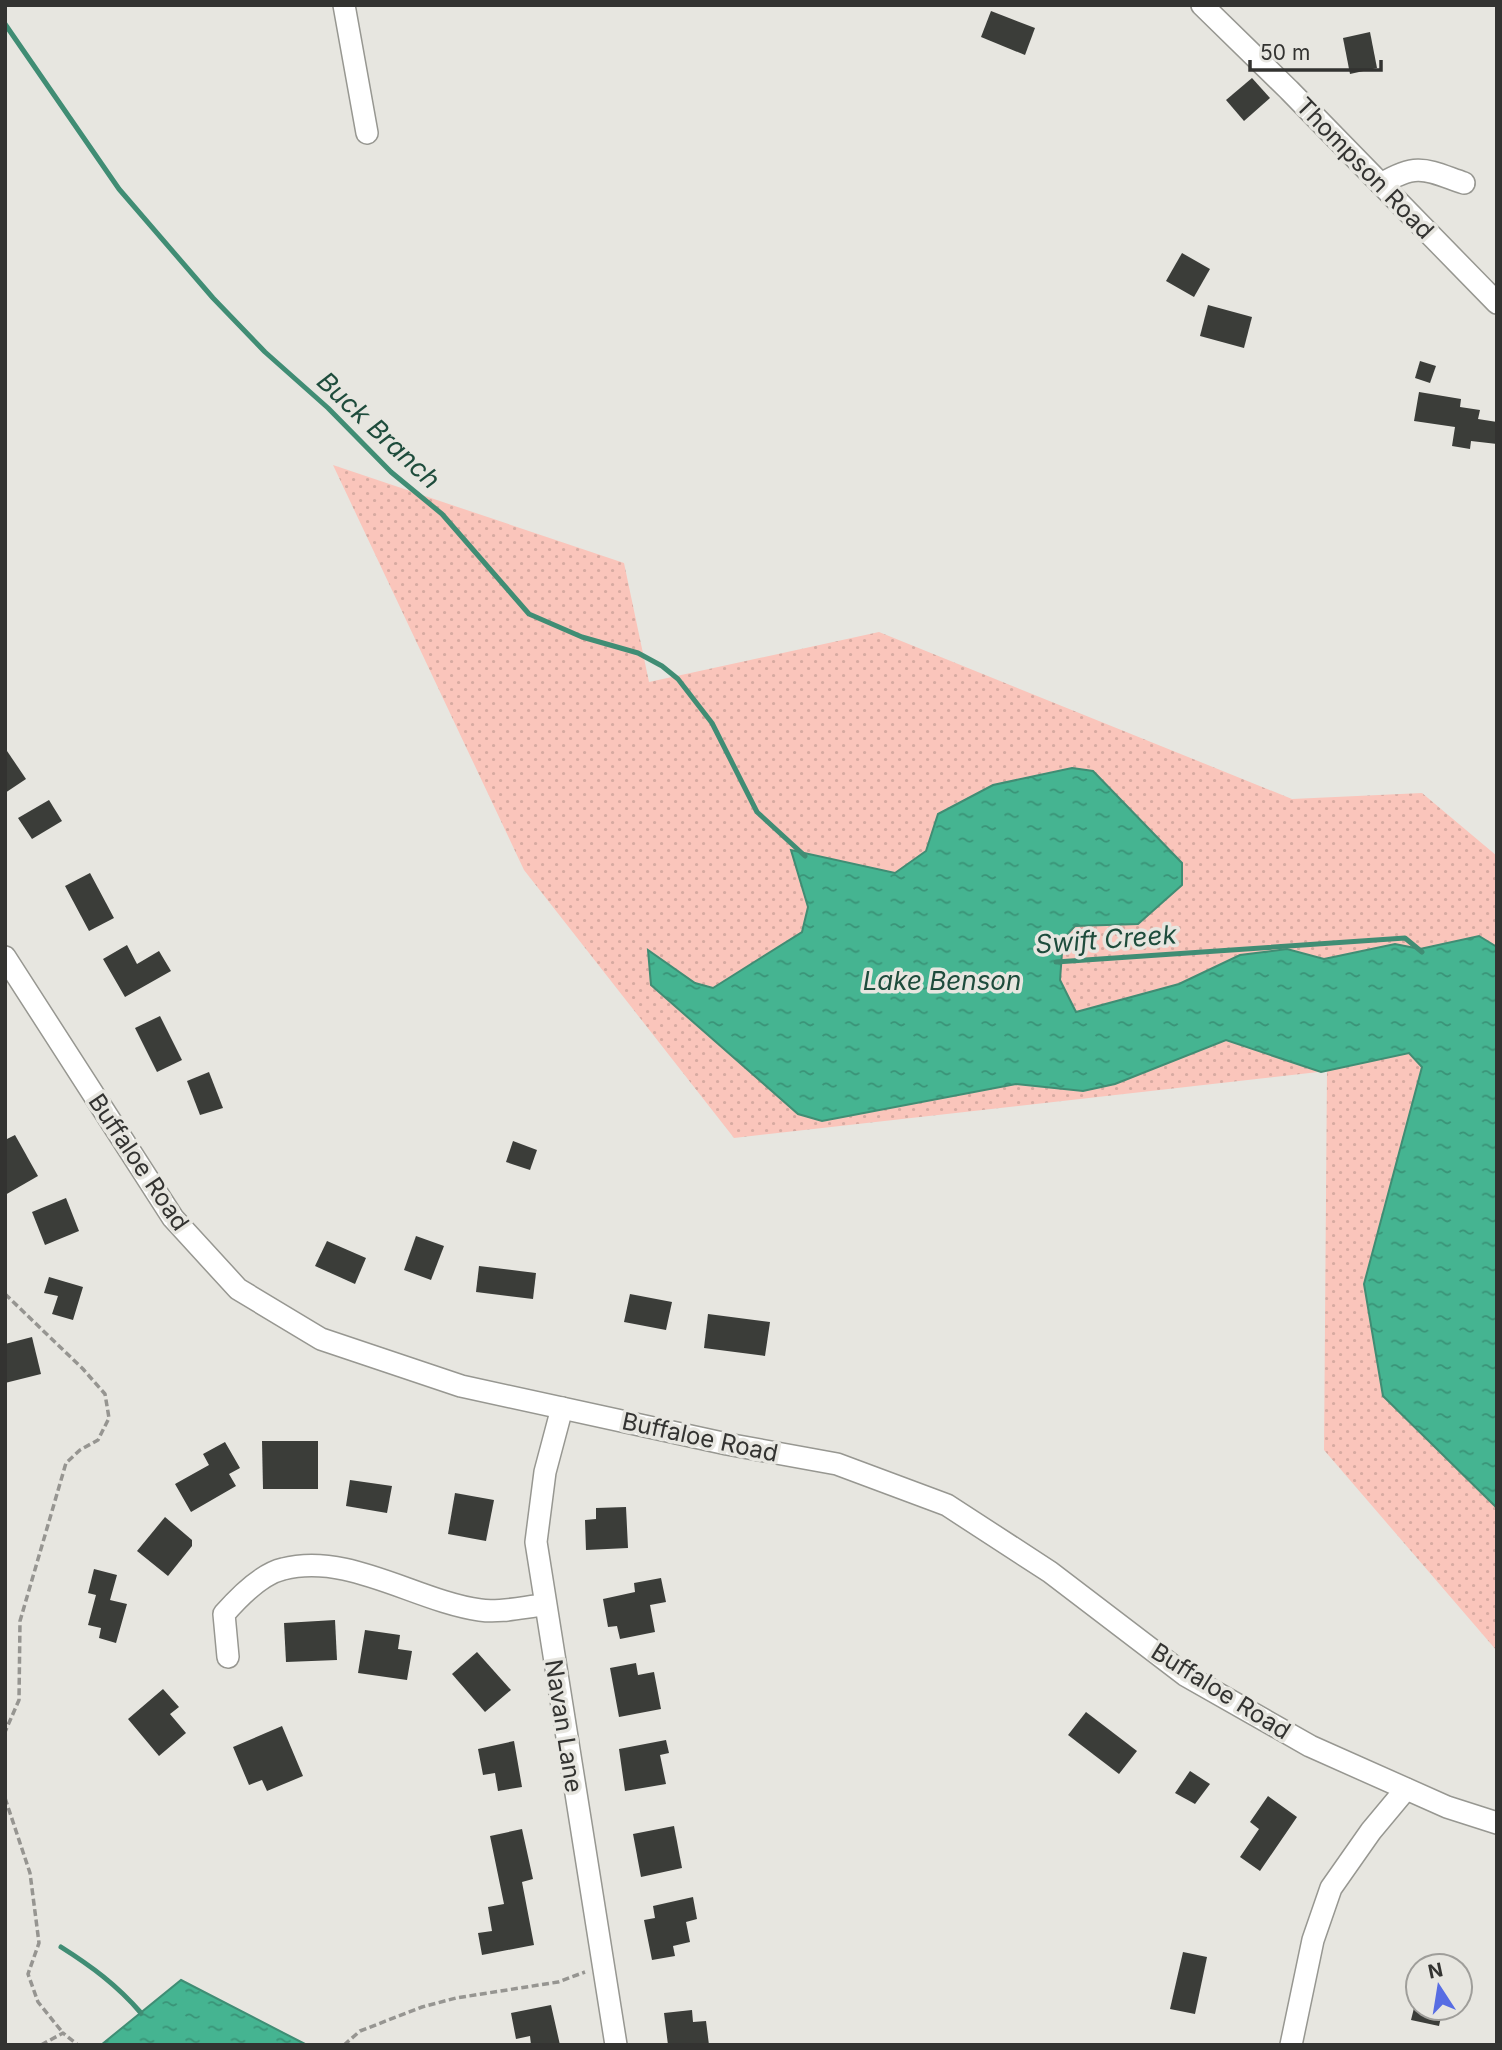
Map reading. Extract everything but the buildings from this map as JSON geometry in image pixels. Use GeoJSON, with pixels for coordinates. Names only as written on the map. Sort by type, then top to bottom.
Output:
{"type":"FeatureCollection","features":[{"type":"Feature","properties":{"kind":"street"},"geometry":{"type":"LineString","coordinates":[[344,5],[367,133]]}},
{"type":"Feature","properties":{"kind":"street","name":"Thompson Road"},"geometry":{"type":"LineString","coordinates":[[1202,5],[1236,36],[1497,303]]}},
{"type":"Feature","properties":{"kind":"street"},"geometry":{"type":"LineString","coordinates":[[1381,184],[1402,171],[1421,169],[1464,183]]}},
{"type":"Feature","properties":{"kind":"street","name":"Buffaloe Road"},"geometry":{"type":"LineString","coordinates":[[5,957],[173,1218],[238,1289],[321,1339],[461,1386],[727,1444],[837,1464],[947,1504],[1050,1572],[1185,1675],[1310,1746],[1447,1807],[1497,1823]]}},
{"type":"Feature","properties":{"kind":"street","name":"Navan Lane"},"geometry":{"type":"LineString","coordinates":[[562,1408],[545,1472],[536,1542],[616,2045]]}},
{"type":"Feature","properties":{"kind":"street"},"geometry":{"type":"LineString","coordinates":[[228,1657],[224,1614],[244,1592],[281,1569],[327,1565],[450,1604],[483,1611],[544,1605]]}},
{"type":"Feature","properties":{"kind":"street"},"geometry":{"type":"LineString","coordinates":[[1291,2045],[1313,1940],[1331,1888],[1371,1830],[1406,1789]]}},
{"type":"Feature","properties":{"kind":"path"},"geometry":{"type":"LineString","coordinates":[[5,1294],[83,1368],[105,1394],[108,1418],[98,1440],[80,1450],[66,1463],[20,1621],[19,1700],[5,1732]]}},
{"type":"Feature","properties":{"kind":"path"},"geometry":{"type":"LineString","coordinates":[[5,1797],[30,1873],[39,1943],[28,1974],[38,2002],[63,2033],[78,2045]]}},
{"type":"Feature","properties":{"kind":"path"},"geometry":{"type":"LineString","coordinates":[[344,2045],[360,2031],[422,2007],[456,1998],[558,1982],[604,1967]]}},
{"type":"Feature","properties":{"kind":"path"},"geometry":{"type":"LineString","coordinates":[[41,2045],[63,2033]]}},
{"type":"Feature","properties":{"kind":"shaded area"},"geometry":{"type":"Polygon","coordinates":[[[333,465],[624,563],[649,682],[879,632],[1292,799],[1422,793],[1497,856],[1497,1651],[1324,1450],[1327,1071],[734,1138],[524,870],[333,465]]]}},
{"type":"Feature","properties":{"kind":"water","name":"Lake Benson"},"geometry":{"type":"Polygon","coordinates":[[[1072,768],[1093,771],[1182,863],[1182,885],[1138,924],[1075,926],[1063,939],[1060,980],[1076,1012],[1179,984],[1240,955],[1287,949],[1324,959],[1395,944],[1420,949],[1479,936],[1497,947],[1497,1508],[1383,1396],[1364,1284],[1422,1067],[1409,1053],[1321,1072],[1226,1040],[1115,1084],[1083,1091],[1016,1084],[822,1121],[798,1114],[651,985],[648,950],[695,983],[713,988],[802,932],[808,907],[791,850],[895,873],[926,851],[938,814],[993,785],[1072,768]]]}},
{"type":"Feature","properties":{"kind":"water"},"geometry":{"type":"Polygon","coordinates":[[[181,1980],[305,2044],[101,2045],[181,1980]]]}},
{"type":"Feature","properties":{"kind":"waterway","name":"Buck Branch"},"geometry":{"type":"LineString","coordinates":[[5,24],[119,189],[213,298],[265,352],[328,408],[391,472],[442,514],[529,614],[582,637],[638,653],[662,666],[678,679],[712,723],[757,812],[805,856]]}},
{"type":"Feature","properties":{"kind":"waterway","name":"Swift Creek"},"geometry":{"type":"LineString","coordinates":[[1056,962],[1405,938],[1422,952]]}},
{"type":"Feature","properties":{"kind":"waterway"},"geometry":{"type":"LineString","coordinates":[[61,1947],[103,1977],[141,2013]]}}]}
